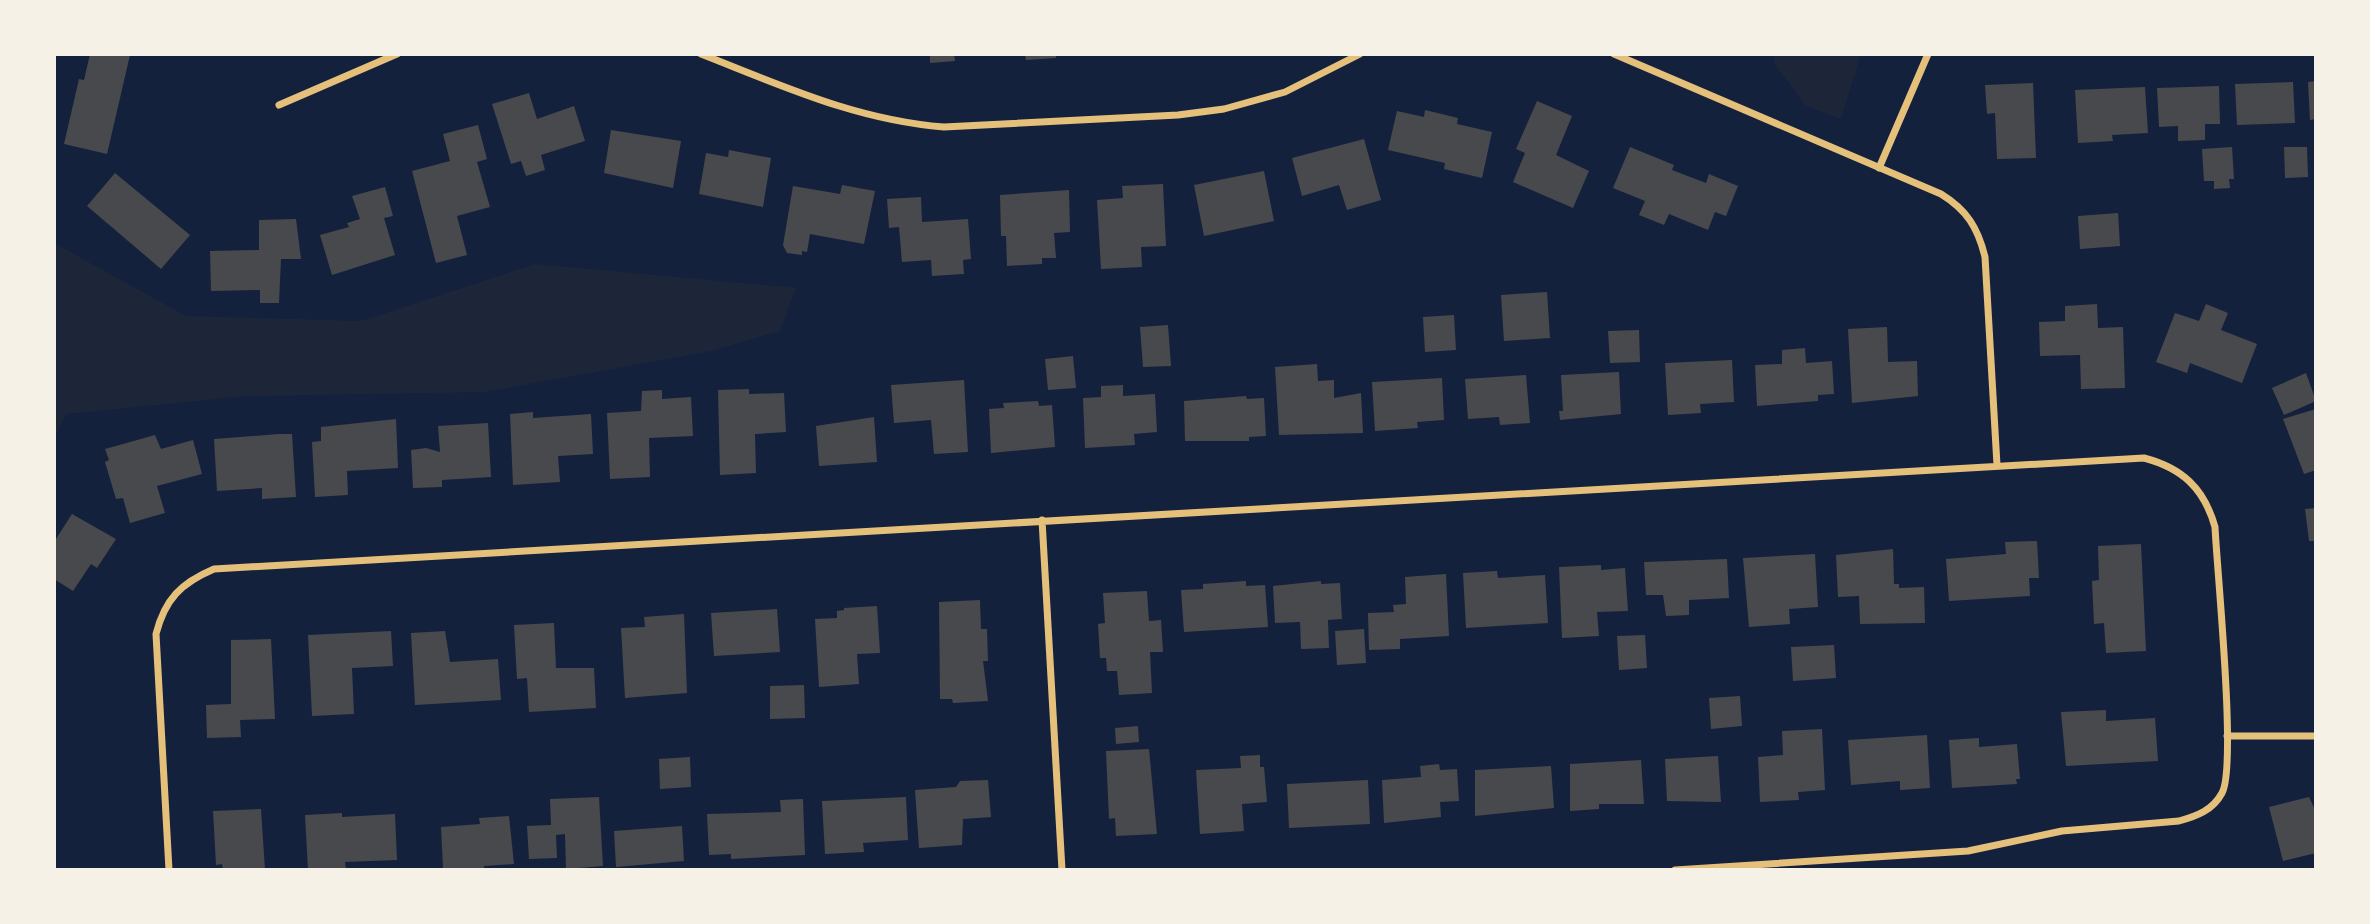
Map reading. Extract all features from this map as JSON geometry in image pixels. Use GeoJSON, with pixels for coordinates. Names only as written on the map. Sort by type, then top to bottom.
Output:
{"type":"FeatureCollection","features":[{"type":"Feature","properties":{"kind":"street"},"geometry":{"type":"LineString","coordinates":[[279,105],[397,54]]}},
{"type":"Feature","properties":{"kind":"street"},"geometry":{"type":"LineString","coordinates":[[701,54],[850,112],[892,121],[944,127],[1178,115],[1224,109],[1285,92],[1360,54]]}},
{"type":"Feature","properties":{"kind":"street"},"geometry":{"type":"LineString","coordinates":[[1614,54],[1957,204],[1980,234],[1985,257],[1997,465]]}},
{"type":"Feature","properties":{"kind":"street"},"geometry":{"type":"LineString","coordinates":[[1879,168],[1928,54]]}},
{"type":"Feature","properties":{"kind":"street"},"geometry":{"type":"LineString","coordinates":[[169,870],[156,634],[170,597],[190,579],[214,569],[2144,458],[2164,463],[2182,473],[2198,488],[2209,507],[2215,527],[2227,736],[2228,774],[2223,792],[2212,806],[2197,816],[2062,831],[1955,853],[1675,870]]}},
{"type":"Feature","properties":{"kind":"street"},"geometry":{"type":"LineString","coordinates":[[1042,520],[1062,870]]}},
{"type":"Feature","properties":{"kind":"street"},"geometry":{"type":"LineString","coordinates":[[2227,736],[2316,736]]}},
{"type":"Feature","properties":{"kind":"shaded area"},"geometry":{"type":"Polygon","coordinates":[[[1773,54],[1861,54],[1841,119],[1806,106],[1775,65],[1773,54]]]}},
{"type":"Feature","properties":{"kind":"shaded area"},"geometry":{"type":"Polygon","coordinates":[[[54,243],[186,316],[361,321],[535,264],[796,288],[780,331],[711,351],[485,392],[247,396],[66,414],[54,439],[54,243]]]}},
{"type":"Feature","properties":{"kind":"building"},"geometry":{"type":"Polygon","coordinates":[[[90,54],[130,55],[107,154],[64,144],[79,79],[84,80],[90,54]]]}},
{"type":"Feature","properties":{"kind":"building"},"geometry":{"type":"Polygon","coordinates":[[[930,54],[954,54],[955,61],[930,63],[930,54]]]}},
{"type":"Feature","properties":{"kind":"building"},"geometry":{"type":"Polygon","coordinates":[[[1025,54],[1056,54],[1056,58],[1026,60],[1025,54]]]}},
{"type":"Feature","properties":{"kind":"building"},"geometry":{"type":"Polygon","coordinates":[[[2316,81],[2316,119],[2310,120],[2308,82],[2316,81]]]}},
{"type":"Feature","properties":{"kind":"building"},"geometry":{"type":"Polygon","coordinates":[[[2293,82],[2295,123],[2237,125],[2235,84],[2293,82]]]}},
{"type":"Feature","properties":{"kind":"building"},"geometry":{"type":"Polygon","coordinates":[[[2033,83],[2036,158],[1997,159],[1995,113],[1987,114],[1985,85],[2033,83]]]}},
{"type":"Feature","properties":{"kind":"building"},"geometry":{"type":"Polygon","coordinates":[[[2219,86],[2220,124],[2205,124],[2205,140],[2178,141],[2178,126],[2159,127],[2157,88],[2219,86]]]}},
{"type":"Feature","properties":{"kind":"building"},"geometry":{"type":"Polygon","coordinates":[[[2145,87],[2148,133],[2112,135],[2113,141],[2078,143],[2075,90],[2145,87]]]}},
{"type":"Feature","properties":{"kind":"building"},"geometry":{"type":"Polygon","coordinates":[[[529,93],[537,119],[574,106],[585,141],[541,155],[545,170],[526,176],[521,161],[511,164],[492,104],[529,93]]]}},
{"type":"Feature","properties":{"kind":"building"},"geometry":{"type":"Polygon","coordinates":[[[1537,101],[1572,116],[1556,155],[1589,171],[1573,208],[1513,182],[1525,153],[1516,149],[1537,101]]]}},
{"type":"Feature","properties":{"kind":"building"},"geometry":{"type":"Polygon","coordinates":[[[1425,110],[1458,118],[1457,124],[1492,132],[1482,178],[1444,169],[1445,163],[1388,150],[1397,111],[1424,117],[1425,110]]]}},
{"type":"Feature","properties":{"kind":"building"},"geometry":{"type":"Polygon","coordinates":[[[478,125],[487,159],[477,162],[490,207],[457,216],[467,255],[436,263],[412,171],[450,161],[443,134],[478,125]]]}},
{"type":"Feature","properties":{"kind":"building"},"geometry":{"type":"Polygon","coordinates":[[[611,130],[681,141],[673,188],[604,173],[611,130]]]}},
{"type":"Feature","properties":{"kind":"building"},"geometry":{"type":"Polygon","coordinates":[[[1364,139],[1381,200],[1347,210],[1339,185],[1302,196],[1292,158],[1364,139]]]}},
{"type":"Feature","properties":{"kind":"building"},"geometry":{"type":"Polygon","coordinates":[[[1630,147],[1674,165],[1672,170],[1706,183],[1709,174],[1738,186],[1726,216],[1715,212],[1708,230],[1669,214],[1664,225],[1639,215],[1645,201],[1613,188],[1630,147]]]}},
{"type":"Feature","properties":{"kind":"building"},"geometry":{"type":"Polygon","coordinates":[[[2232,147],[2234,179],[2229,179],[2230,188],[2214,189],[2214,181],[2204,181],[2202,149],[2232,147]]]}},
{"type":"Feature","properties":{"kind":"building"},"geometry":{"type":"Polygon","coordinates":[[[2284,147],[2307,147],[2308,177],[2285,178],[2284,147]]]}},
{"type":"Feature","properties":{"kind":"building"},"geometry":{"type":"Polygon","coordinates":[[[729,150],[771,158],[763,207],[699,194],[706,153],[728,157],[729,150]]]}},
{"type":"Feature","properties":{"kind":"building"},"geometry":{"type":"Polygon","coordinates":[[[1264,171],[1274,221],[1204,236],[1194,185],[1264,171]]]}},
{"type":"Feature","properties":{"kind":"building"},"geometry":{"type":"Polygon","coordinates":[[[115,173],[190,235],[161,269],[87,206],[115,173]]]}},
{"type":"Feature","properties":{"kind":"building"},"geometry":{"type":"Polygon","coordinates":[[[1163,184],[1166,246],[1141,247],[1142,267],[1101,269],[1097,200],[1123,198],[1122,186],[1163,184]]]}},
{"type":"Feature","properties":{"kind":"building"},"geometry":{"type":"Polygon","coordinates":[[[842,185],[875,191],[864,244],[810,234],[807,252],[802,251],[802,255],[787,253],[783,245],[793,186],[840,194],[842,185]]]}},
{"type":"Feature","properties":{"kind":"building"},"geometry":{"type":"Polygon","coordinates":[[[385,187],[393,216],[384,218],[395,255],[332,275],[320,235],[349,227],[347,223],[360,219],[352,196],[385,187]]]}},
{"type":"Feature","properties":{"kind":"building"},"geometry":{"type":"Polygon","coordinates":[[[1069,190],[1070,232],[1054,233],[1056,258],[1042,258],[1042,264],[1007,266],[1006,236],[1001,236],[1000,195],[1069,190]]]}},
{"type":"Feature","properties":{"kind":"building"},"geometry":{"type":"Polygon","coordinates":[[[921,197],[922,222],[968,219],[971,259],[963,260],[964,274],[932,276],[931,260],[902,262],[899,227],[889,228],[887,199],[921,197]]]}},
{"type":"Feature","properties":{"kind":"building"},"geometry":{"type":"Polygon","coordinates":[[[2118,213],[2120,246],[2080,249],[2078,216],[2118,213]]]}},
{"type":"Feature","properties":{"kind":"building"},"geometry":{"type":"Polygon","coordinates":[[[296,219],[301,259],[281,259],[279,303],[260,303],[260,290],[211,291],[210,251],[259,250],[259,220],[296,219]]]}},
{"type":"Feature","properties":{"kind":"building"},"geometry":{"type":"Polygon","coordinates":[[[1547,292],[1550,338],[1504,341],[1501,295],[1547,292]]]}},
{"type":"Feature","properties":{"kind":"building"},"geometry":{"type":"Polygon","coordinates":[[[2097,304],[2098,328],[2123,327],[2125,388],[2081,389],[2080,355],[2040,356],[2039,322],[2065,321],[2065,306],[2097,304]]]}},
{"type":"Feature","properties":{"kind":"building"},"geometry":{"type":"Polygon","coordinates":[[[2206,304],[2228,313],[2221,330],[2257,344],[2242,383],[2190,363],[2187,373],[2156,362],[2175,313],[2199,321],[2206,304]]]}},
{"type":"Feature","properties":{"kind":"building"},"geometry":{"type":"Polygon","coordinates":[[[1454,315],[1456,350],[1425,352],[1423,317],[1454,315]]]}},
{"type":"Feature","properties":{"kind":"building"},"geometry":{"type":"Polygon","coordinates":[[[1168,325],[1171,366],[1143,367],[1140,327],[1168,325]]]}},
{"type":"Feature","properties":{"kind":"building"},"geometry":{"type":"Polygon","coordinates":[[[1887,327],[1888,362],[1917,361],[1918,396],[1852,403],[1848,329],[1887,327]]]}},
{"type":"Feature","properties":{"kind":"building"},"geometry":{"type":"Polygon","coordinates":[[[1639,330],[1640,362],[1610,363],[1608,331],[1639,330]]]}},
{"type":"Feature","properties":{"kind":"building"},"geometry":{"type":"Polygon","coordinates":[[[1805,348],[1806,363],[1832,361],[1834,394],[1818,395],[1818,401],[1757,406],[1755,365],[1782,364],[1782,350],[1805,348]]]}},
{"type":"Feature","properties":{"kind":"building"},"geometry":{"type":"Polygon","coordinates":[[[1073,356],[1076,388],[1048,390],[1045,359],[1073,356]]]}},
{"type":"Feature","properties":{"kind":"building"},"geometry":{"type":"Polygon","coordinates":[[[1732,360],[1734,402],[1700,404],[1701,413],[1668,415],[1665,363],[1732,360]]]}},
{"type":"Feature","properties":{"kind":"building"},"geometry":{"type":"Polygon","coordinates":[[[1317,364],[1318,381],[1334,380],[1334,398],[1361,393],[1363,433],[1279,435],[1275,367],[1317,364]]]}},
{"type":"Feature","properties":{"kind":"building"},"geometry":{"type":"Polygon","coordinates":[[[1619,372],[1621,414],[1560,420],[1559,411],[1563,411],[1561,375],[1619,372]]]}},
{"type":"Feature","properties":{"kind":"building"},"geometry":{"type":"Polygon","coordinates":[[[2306,373],[2316,401],[2284,415],[2272,388],[2306,373]]]}},
{"type":"Feature","properties":{"kind":"building"},"geometry":{"type":"Polygon","coordinates":[[[1526,375],[1530,423],[1500,425],[1499,417],[1468,419],[1465,379],[1526,375]]]}},
{"type":"Feature","properties":{"kind":"building"},"geometry":{"type":"Polygon","coordinates":[[[1442,378],[1444,420],[1417,422],[1418,428],[1375,431],[1372,382],[1442,378]]]}},
{"type":"Feature","properties":{"kind":"building"},"geometry":{"type":"Polygon","coordinates":[[[964,380],[968,452],[934,454],[931,420],[894,423],[891,385],[964,380]]]}},
{"type":"Feature","properties":{"kind":"building"},"geometry":{"type":"Polygon","coordinates":[[[1123,385],[1123,396],[1155,394],[1157,432],[1134,434],[1135,445],[1085,448],[1083,398],[1101,397],[1101,386],[1123,385]]]}},
{"type":"Feature","properties":{"kind":"building"},"geometry":{"type":"Polygon","coordinates":[[[749,389],[749,394],[784,393],[786,432],[755,434],[756,473],[720,475],[718,390],[749,389]]]}},
{"type":"Feature","properties":{"kind":"building"},"geometry":{"type":"Polygon","coordinates":[[[662,390],[662,399],[691,397],[693,436],[649,438],[650,477],[610,479],[607,413],[641,411],[642,391],[662,390]]]}},
{"type":"Feature","properties":{"kind":"building"},"geometry":{"type":"Polygon","coordinates":[[[1246,396],[1247,399],[1264,398],[1266,436],[1249,437],[1249,441],[1185,441],[1184,401],[1246,396]]]}},
{"type":"Feature","properties":{"kind":"building"},"geometry":{"type":"Polygon","coordinates":[[[1038,401],[1039,406],[1052,405],[1055,447],[991,453],[989,409],[1004,408],[1003,403],[1038,401]]]}},
{"type":"Feature","properties":{"kind":"building"},"geometry":{"type":"Polygon","coordinates":[[[2316,409],[2316,470],[2304,474],[2283,419],[2316,409]]]}},
{"type":"Feature","properties":{"kind":"building"},"geometry":{"type":"Polygon","coordinates":[[[533,412],[533,418],[591,414],[593,454],[558,456],[560,482],[513,485],[510,414],[533,412]]]}},
{"type":"Feature","properties":{"kind":"building"},"geometry":{"type":"Polygon","coordinates":[[[874,417],[877,462],[819,466],[816,426],[874,417]]]}},
{"type":"Feature","properties":{"kind":"building"},"geometry":{"type":"Polygon","coordinates":[[[396,419],[398,468],[347,471],[348,495],[315,497],[312,442],[321,441],[321,427],[396,419]]]}},
{"type":"Feature","properties":{"kind":"building"},"geometry":{"type":"Polygon","coordinates":[[[488,423],[491,477],[442,480],[442,487],[413,488],[411,450],[426,448],[440,452],[438,426],[488,423]]]}},
{"type":"Feature","properties":{"kind":"building"},"geometry":{"type":"Polygon","coordinates":[[[292,434],[296,497],[262,499],[262,488],[217,491],[214,439],[292,434]]]}},
{"type":"Feature","properties":{"kind":"building"},"geometry":{"type":"Polygon","coordinates":[[[155,435],[161,449],[193,440],[202,474],[157,486],[165,513],[130,523],[123,498],[116,499],[105,462],[109,460],[105,449],[155,435]]]}},
{"type":"Feature","properties":{"kind":"building"},"geometry":{"type":"Polygon","coordinates":[[[2316,508],[2316,541],[2309,541],[2305,509],[2316,508]]]}},
{"type":"Feature","properties":{"kind":"building"},"geometry":{"type":"Polygon","coordinates":[[[72,514],[116,539],[97,568],[91,564],[73,591],[54,579],[54,542],[72,514]]]}},
{"type":"Feature","properties":{"kind":"building"},"geometry":{"type":"Polygon","coordinates":[[[2037,541],[2039,578],[2029,578],[2030,596],[1949,601],[1946,559],[2006,554],[2005,542],[2037,541]]]}},
{"type":"Feature","properties":{"kind":"building"},"geometry":{"type":"Polygon","coordinates":[[[2141,544],[2146,651],[2106,653],[2104,623],[2094,624],[2092,581],[2099,580],[2098,546],[2141,544]]]}},
{"type":"Feature","properties":{"kind":"building"},"geometry":{"type":"Polygon","coordinates":[[[1893,549],[1894,584],[1899,584],[1899,588],[1924,587],[1925,623],[1860,624],[1859,596],[1838,597],[1836,555],[1893,549]]]}},
{"type":"Feature","properties":{"kind":"building"},"geometry":{"type":"Polygon","coordinates":[[[1815,554],[1818,607],[1789,609],[1790,624],[1749,627],[1743,558],[1815,554]]]}},
{"type":"Feature","properties":{"kind":"building"},"geometry":{"type":"Polygon","coordinates":[[[1727,559],[1729,598],[1689,600],[1689,615],[1666,616],[1663,595],[1646,595],[1644,562],[1727,559]]]}},
{"type":"Feature","properties":{"kind":"building"},"geometry":{"type":"Polygon","coordinates":[[[1601,565],[1601,570],[1625,568],[1628,611],[1597,612],[1599,636],[1562,638],[1559,567],[1601,565]]]}},
{"type":"Feature","properties":{"kind":"building"},"geometry":{"type":"Polygon","coordinates":[[[1497,571],[1498,578],[1545,575],[1548,623],[1466,628],[1463,573],[1497,571]]]}},
{"type":"Feature","properties":{"kind":"building"},"geometry":{"type":"Polygon","coordinates":[[[1446,574],[1449,636],[1400,639],[1400,649],[1369,650],[1368,613],[1394,612],[1393,605],[1406,604],[1405,577],[1446,574]]]}},
{"type":"Feature","properties":{"kind":"building"},"geometry":{"type":"Polygon","coordinates":[[[1246,581],[1246,586],[1265,585],[1268,627],[1184,632],[1181,590],[1203,589],[1203,584],[1246,581]]]}},
{"type":"Feature","properties":{"kind":"building"},"geometry":{"type":"Polygon","coordinates":[[[1321,581],[1321,584],[1340,583],[1342,619],[1328,620],[1329,648],[1301,649],[1300,622],[1275,623],[1273,586],[1321,581]]]}},
{"type":"Feature","properties":{"kind":"building"},"geometry":{"type":"Polygon","coordinates":[[[1147,591],[1149,621],[1161,620],[1163,652],[1150,652],[1152,693],[1119,695],[1117,671],[1107,671],[1106,658],[1100,658],[1098,624],[1105,623],[1103,593],[1147,591]]]}},
{"type":"Feature","properties":{"kind":"building"},"geometry":{"type":"Polygon","coordinates":[[[980,600],[981,629],[987,629],[988,661],[983,661],[988,701],[953,703],[952,699],[940,699],[939,602],[980,600]]]}},
{"type":"Feature","properties":{"kind":"building"},"geometry":{"type":"Polygon","coordinates":[[[877,606],[880,653],[857,654],[859,684],[819,687],[815,619],[837,618],[837,611],[844,608],[877,606]]]}},
{"type":"Feature","properties":{"kind":"building"},"geometry":{"type":"Polygon","coordinates":[[[777,609],[780,652],[714,656],[711,613],[777,609]]]}},
{"type":"Feature","properties":{"kind":"building"},"geometry":{"type":"Polygon","coordinates":[[[684,614],[687,693],[625,698],[621,628],[645,627],[644,617],[684,614]]]}},
{"type":"Feature","properties":{"kind":"building"},"geometry":{"type":"Polygon","coordinates":[[[554,623],[556,668],[594,668],[596,708],[529,712],[527,678],[517,679],[514,625],[554,623]]]}},
{"type":"Feature","properties":{"kind":"building"},"geometry":{"type":"Polygon","coordinates":[[[1364,629],[1366,663],[1337,665],[1335,631],[1364,629]]]}},
{"type":"Feature","properties":{"kind":"building"},"geometry":{"type":"Polygon","coordinates":[[[391,631],[393,666],[352,668],[354,714],[312,716],[308,635],[391,631]]]}},
{"type":"Feature","properties":{"kind":"building"},"geometry":{"type":"Polygon","coordinates":[[[445,631],[450,662],[498,659],[501,700],[415,705],[411,633],[445,631]]]}},
{"type":"Feature","properties":{"kind":"building"},"geometry":{"type":"Polygon","coordinates":[[[1645,635],[1647,668],[1619,670],[1617,636],[1645,635]]]}},
{"type":"Feature","properties":{"kind":"building"},"geometry":{"type":"Polygon","coordinates":[[[271,639],[275,719],[240,720],[241,737],[207,738],[206,705],[231,704],[231,640],[271,639]]]}},
{"type":"Feature","properties":{"kind":"building"},"geometry":{"type":"Polygon","coordinates":[[[1834,645],[1836,678],[1793,681],[1791,647],[1834,645]]]}},
{"type":"Feature","properties":{"kind":"building"},"geometry":{"type":"Polygon","coordinates":[[[804,685],[805,718],[770,719],[770,686],[804,685]]]}},
{"type":"Feature","properties":{"kind":"building"},"geometry":{"type":"Polygon","coordinates":[[[1740,696],[1742,726],[1711,729],[1709,698],[1740,696]]]}},
{"type":"Feature","properties":{"kind":"building"},"geometry":{"type":"Polygon","coordinates":[[[2106,710],[2106,721],[2155,718],[2158,761],[2066,766],[2061,712],[2106,710]]]}},
{"type":"Feature","properties":{"kind":"building"},"geometry":{"type":"Polygon","coordinates":[[[1138,726],[1139,742],[1116,744],[1115,728],[1138,726]]]}},
{"type":"Feature","properties":{"kind":"building"},"geometry":{"type":"Polygon","coordinates":[[[1822,729],[1825,790],[1798,792],[1799,800],[1760,802],[1758,757],[1783,755],[1782,731],[1822,729]]]}},
{"type":"Feature","properties":{"kind":"building"},"geometry":{"type":"Polygon","coordinates":[[[1927,735],[1930,788],[1900,790],[1900,781],[1851,785],[1848,740],[1927,735]]]}},
{"type":"Feature","properties":{"kind":"building"},"geometry":{"type":"Polygon","coordinates":[[[1979,738],[1979,747],[2017,744],[2020,779],[2016,779],[2017,784],[1952,788],[1949,740],[1979,738]]]}},
{"type":"Feature","properties":{"kind":"building"},"geometry":{"type":"Polygon","coordinates":[[[1149,749],[1157,834],[1116,836],[1115,818],[1109,819],[1106,751],[1149,749]]]}},
{"type":"Feature","properties":{"kind":"building"},"geometry":{"type":"Polygon","coordinates":[[[1260,755],[1260,767],[1264,767],[1267,802],[1242,804],[1244,831],[1200,834],[1196,770],[1241,768],[1240,756],[1260,755]]]}},
{"type":"Feature","properties":{"kind":"building"},"geometry":{"type":"Polygon","coordinates":[[[1718,756],[1721,802],[1667,801],[1665,759],[1718,756]]]}},
{"type":"Feature","properties":{"kind":"building"},"geometry":{"type":"Polygon","coordinates":[[[690,757],[691,787],[660,789],[659,759],[690,757]]]}},
{"type":"Feature","properties":{"kind":"building"},"geometry":{"type":"Polygon","coordinates":[[[1641,760],[1644,804],[1599,804],[1599,809],[1570,811],[1570,764],[1641,760]]]}},
{"type":"Feature","properties":{"kind":"building"},"geometry":{"type":"Polygon","coordinates":[[[1439,764],[1440,770],[1457,769],[1459,801],[1440,802],[1441,817],[1384,823],[1382,780],[1421,777],[1420,766],[1439,764]]]}},
{"type":"Feature","properties":{"kind":"building"},"geometry":{"type":"Polygon","coordinates":[[[1551,766],[1554,808],[1475,816],[1475,770],[1551,766]]]}},
{"type":"Feature","properties":{"kind":"building"},"geometry":{"type":"Polygon","coordinates":[[[988,780],[991,817],[963,819],[962,845],[919,848],[915,790],[956,787],[960,781],[988,780]]]}},
{"type":"Feature","properties":{"kind":"building"},"geometry":{"type":"Polygon","coordinates":[[[1368,780],[1370,824],[1289,828],[1287,784],[1368,780]]]}},
{"type":"Feature","properties":{"kind":"building"},"geometry":{"type":"Polygon","coordinates":[[[599,797],[603,866],[566,869],[565,834],[556,835],[557,858],[529,859],[527,826],[551,825],[550,799],[599,797]]]}},
{"type":"Feature","properties":{"kind":"building"},"geometry":{"type":"Polygon","coordinates":[[[906,797],[908,840],[863,843],[864,852],[825,854],[822,801],[906,797]]]}},
{"type":"Feature","properties":{"kind":"building"},"geometry":{"type":"Polygon","coordinates":[[[2309,797],[2316,812],[2316,853],[2283,861],[2269,807],[2309,797]]]}},
{"type":"Feature","properties":{"kind":"building"},"geometry":{"type":"Polygon","coordinates":[[[803,799],[805,855],[731,859],[731,854],[709,855],[707,814],[781,812],[780,800],[803,799]]]}},
{"type":"Feature","properties":{"kind":"building"},"geometry":{"type":"Polygon","coordinates":[[[261,809],[265,870],[223,870],[222,864],[216,865],[213,811],[261,809]]]}},
{"type":"Feature","properties":{"kind":"building"},"geometry":{"type":"Polygon","coordinates":[[[342,813],[342,817],[395,814],[397,860],[345,862],[346,870],[308,870],[305,815],[342,813]]]}},
{"type":"Feature","properties":{"kind":"building"},"geometry":{"type":"Polygon","coordinates":[[[509,816],[514,864],[484,866],[484,870],[443,868],[441,827],[480,824],[479,818],[509,816]]]}},
{"type":"Feature","properties":{"kind":"building"},"geometry":{"type":"Polygon","coordinates":[[[682,826],[684,861],[616,867],[614,831],[682,826]]]}}]}
